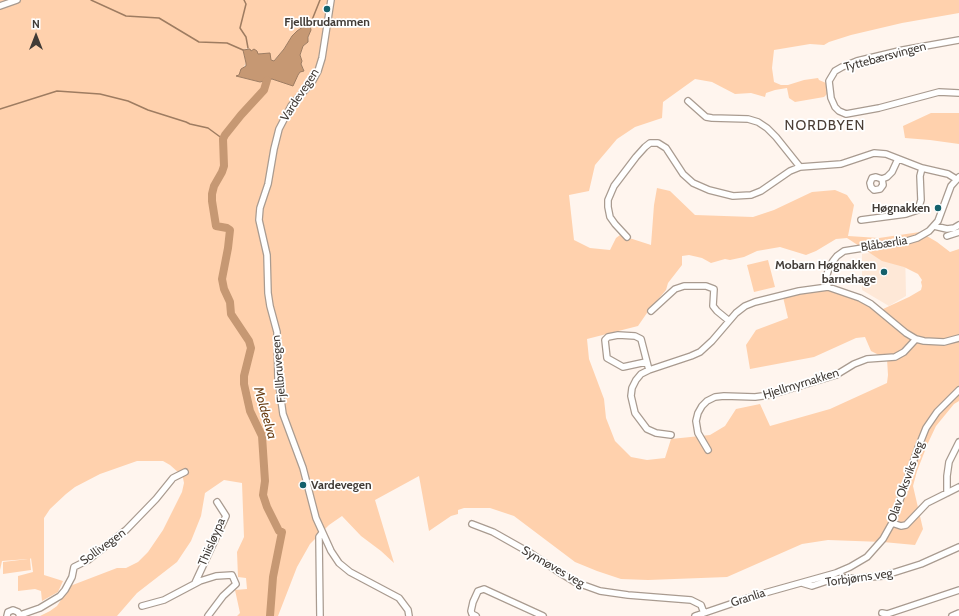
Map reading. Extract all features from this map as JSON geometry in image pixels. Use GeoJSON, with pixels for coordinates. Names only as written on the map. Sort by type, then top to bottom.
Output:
{"type":"FeatureCollection","features":[{"type":"Feature","properties":{"kind":"street"},"geometry":{"type":"LineString","coordinates":[[0,6],[17,0]]}},
{"type":"Feature","properties":{"kind":"street","name":"Vardevegen"},"geometry":{"type":"LineString","coordinates":[[271,166],[277,135],[285,117],[291,106],[312,82],[318,71],[322,58],[331,0]]}},
{"type":"Feature","properties":{"kind":"street","name":"Tyttebærsvingen"},"geometry":{"type":"LineString","coordinates":[[959,40],[903,50],[857,61],[842,67],[832,76],[830,98],[834,106],[846,114],[879,108],[939,92],[959,93]]}},
{"type":"Feature","properties":{"kind":"street"},"geometry":{"type":"LineString","coordinates":[[688,101],[703,114],[712,118],[737,118],[758,122],[776,137],[800,167]]}},
{"type":"Feature","properties":{"kind":"street"},"geometry":{"type":"LineString","coordinates":[[627,237],[610,217],[608,200],[614,186],[636,157],[648,145],[658,143],[666,148],[683,174],[692,183],[709,190],[733,196],[751,195],[761,191],[790,171],[800,167],[841,164],[874,153],[886,154],[922,168],[944,172],[958,178]]}},
{"type":"Feature","properties":{"kind":"street"},"geometry":{"type":"LineString","coordinates":[[882,180],[892,172],[898,159]]}},
{"type":"Feature","properties":{"kind":"street","name":"Fjellbruvegen"},"geometry":{"type":"LineString","coordinates":[[271,166],[268,184],[260,208],[259,220],[267,255],[268,293],[270,306],[277,332],[277,363],[283,414],[305,475],[316,518],[322,533],[320,537],[320,616]]}},
{"type":"Feature","properties":{"kind":"street"},"geometry":{"type":"LineString","coordinates":[[861,220],[906,214],[918,210],[921,200],[920,176],[922,168]]}},
{"type":"Feature","properties":{"kind":"street","name":"Blåbærlia"},"geometry":{"type":"LineString","coordinates":[[828,287],[826,278],[829,268],[837,256],[844,251],[917,238],[929,231],[938,221],[949,189],[958,178]]}},
{"type":"Feature","properties":{"kind":"street"},"geometry":{"type":"LineString","coordinates":[[934,226],[947,229],[954,228],[959,224]]}},
{"type":"Feature","properties":{"kind":"street"},"geometry":{"type":"LineString","coordinates":[[948,236],[959,232]]}},
{"type":"Feature","properties":{"kind":"street"},"geometry":{"type":"LineString","coordinates":[[651,311],[675,289],[684,286],[706,286],[714,289],[714,306],[717,311],[728,320]]}},
{"type":"Feature","properties":{"kind":"street"},"geometry":{"type":"LineString","coordinates":[[671,435],[656,433],[647,429],[635,413],[631,396],[632,388],[636,380],[641,374],[649,370],[700,352],[712,341],[728,320],[745,306],[755,302],[799,291],[828,287],[855,296],[871,304],[906,333],[916,339],[944,342],[959,338]]}},
{"type":"Feature","properties":{"kind":"street"},"geometry":{"type":"LineString","coordinates":[[646,362],[623,367],[607,358],[606,338],[618,335],[635,336],[641,339],[649,370]]}},
{"type":"Feature","properties":{"kind":"street","name":"Hjellmyrnakken"},"geometry":{"type":"LineString","coordinates":[[708,450],[698,433],[696,421],[698,413],[707,401],[715,397],[724,396],[755,397],[770,395],[836,375],[854,364],[867,359],[895,357],[904,352],[916,339]]}},
{"type":"Feature","properties":{"kind":"street","name":"Olav Oksviks veg"},"geometry":{"type":"LineString","coordinates":[[802,583],[844,570],[863,560],[879,544],[892,523],[926,428],[937,412],[959,390]]}},
{"type":"Feature","properties":{"kind":"street"},"geometry":{"type":"LineString","coordinates":[[947,493],[949,462],[959,442]]}},
{"type":"Feature","properties":{"kind":"street","name":"Sollivegen"},"geometry":{"type":"LineString","coordinates":[[3,616],[7,616],[8,612],[13,610],[18,612],[20,615],[40,608],[60,596],[72,578],[74,567],[88,560],[126,530],[156,499],[173,478],[185,472]]}},
{"type":"Feature","properties":{"kind":"street"},"geometry":{"type":"LineString","coordinates":[[892,523],[901,526],[906,525],[926,503],[959,487]]}},
{"type":"Feature","properties":{"kind":"street","name":"Thiisløypa"},"geometry":{"type":"LineString","coordinates":[[195,583],[226,516],[217,502]]}},
{"type":"Feature","properties":{"kind":"street","name":"Synnøves veg"},"geometry":{"type":"LineString","coordinates":[[472,524],[493,532],[532,554],[575,582],[600,591],[628,595],[691,600],[701,605],[704,613]]}},
{"type":"Feature","properties":{"kind":"street"},"geometry":{"type":"LineString","coordinates":[[322,533],[339,563],[350,572],[399,598],[408,610],[409,616]]}},
{"type":"Feature","properties":{"kind":"street","name":"Torbjørns veg"},"geometry":{"type":"LineString","coordinates":[[802,583],[812,586],[830,580],[883,576],[921,564],[959,547]]}},
{"type":"Feature","properties":{"kind":"street"},"geometry":{"type":"LineString","coordinates":[[142,606],[164,600],[195,583],[216,576],[232,575],[236,581],[236,584],[223,596],[208,616]]}},
{"type":"Feature","properties":{"kind":"street","name":"Granlia"},"geometry":{"type":"LineString","coordinates":[[695,616],[754,596],[802,583]]}},
{"type":"Feature","properties":{"kind":"street"},"geometry":{"type":"LineString","coordinates":[[476,616],[470,611],[478,590],[484,589],[543,616]]}},
{"type":"Feature","properties":{"kind":"street"},"geometry":{"type":"LineString","coordinates":[[882,613],[887,614],[959,590]]}},
{"type":"Feature","properties":{"kind":"street"},"geometry":{"type":"LineString","coordinates":[[952,616],[959,613]]}},
{"type":"Feature","properties":{"kind":"shaded area"},"geometry":{"type":"Polygon","coordinates":[[[0,0],[959,0],[959,13],[902,23],[851,35],[824,45],[810,44],[774,50],[772,68],[774,82],[781,85],[788,85],[804,80],[818,78],[826,83],[827,94],[824,97],[795,102],[789,98],[787,88],[766,93],[765,97],[751,93],[735,94],[712,82],[695,79],[663,102],[662,118],[635,127],[617,139],[595,165],[589,191],[569,195],[574,240],[590,248],[610,250],[616,238],[620,235],[651,245],[654,205],[657,188],[670,191],[695,215],[753,217],[774,210],[812,192],[835,190],[847,195],[854,205],[848,236],[879,238],[920,232],[950,252],[959,249],[959,401],[954,404],[936,426],[917,471],[913,486],[923,529],[915,545],[828,540],[802,544],[727,577],[648,580],[621,579],[575,562],[514,516],[490,508],[464,508],[458,510],[458,514],[451,516],[429,531],[419,476],[375,500],[394,563],[361,536],[342,516],[329,525],[310,544],[297,567],[278,616],[237,616],[240,613],[235,590],[247,589],[246,578],[238,577],[237,552],[244,537],[242,483],[224,480],[205,493],[201,516],[191,541],[177,562],[137,593],[117,616],[40,616],[57,606],[70,586],[117,568],[126,568],[138,562],[148,552],[163,530],[182,492],[184,483],[183,478],[170,465],[163,461],[137,461],[100,474],[75,487],[50,509],[44,518],[44,575],[63,581],[58,592],[42,601],[41,591],[35,589],[18,591],[18,576],[33,572],[31,558],[31,570],[3,574],[3,562],[28,559],[2,561],[0,570],[0,0]],[[303,26],[292,36],[274,61],[271,60],[267,54],[262,53],[258,55],[251,52],[248,48],[243,50],[246,63],[239,75],[236,76],[260,82],[272,79],[278,81],[294,80],[300,72],[304,70],[301,64],[302,61],[300,55],[303,46],[308,42],[309,33],[303,26]],[[847,238],[836,239],[806,255],[780,247],[757,251],[744,257],[730,260],[725,259],[711,263],[702,258],[689,255],[682,256],[682,265],[668,283],[666,290],[638,326],[587,339],[589,359],[604,399],[606,418],[615,441],[631,457],[647,460],[665,458],[671,439],[710,435],[725,426],[736,409],[760,404],[770,426],[830,409],[887,383],[887,359],[871,351],[865,337],[856,338],[814,357],[750,369],[746,345],[756,330],[788,318],[783,297],[797,293],[820,290],[830,291],[857,300],[874,309],[883,309],[921,290],[922,280],[918,274],[904,267],[882,261],[847,238]]]}},
{"type":"Feature","properties":{"kind":"shaded area","name":"Fjellbrudammen"},"geometry":{"type":"Polygon","coordinates":[[[307,24],[310,25],[311,30],[308,37],[308,42],[303,46],[300,55],[302,61],[301,64],[304,71],[300,72],[293,86],[272,79],[260,82],[236,76],[239,75],[241,69],[246,66],[243,50],[250,49],[251,51],[254,49],[258,54],[270,53],[271,60],[274,61],[292,36],[307,24]]]}},
{"type":"Feature","properties":{"kind":"shaded area"},"geometry":{"type":"Polygon","coordinates":[[[931,113],[959,113],[959,144],[905,138],[903,126],[931,113]]]}},
{"type":"Feature","properties":{"kind":"shaded area","name":"Mobarn Høgnakken barnehage"},"geometry":{"type":"Polygon","coordinates":[[[905,248],[906,296],[889,306],[862,290],[862,254],[905,248]]]}},
{"type":"Feature","properties":{"kind":"shaded area"},"geometry":{"type":"Polygon","coordinates":[[[768,260],[775,287],[754,292],[747,265],[768,260]]]}},
{"type":"Feature","properties":{"kind":"waterway"},"geometry":{"type":"LineString","coordinates":[[91,0],[126,16],[159,18],[199,42],[227,43],[243,50]]}},
{"type":"Feature","properties":{"kind":"waterway"},"geometry":{"type":"LineString","coordinates":[[244,0],[246,4],[240,28],[246,37],[248,48]]}},
{"type":"Feature","properties":{"kind":"waterway"},"geometry":{"type":"LineString","coordinates":[[310,25],[320,0]]}},
{"type":"Feature","properties":{"kind":"waterway","name":"Moldeelva"},"geometry":{"type":"LineString","coordinates":[[267,80],[264,90],[241,115],[223,139],[224,166],[214,186],[212,201],[216,226],[230,230],[222,279],[224,289],[230,302],[231,314],[249,341],[251,348],[244,376],[244,384],[250,411],[262,436],[265,481],[263,495],[267,507],[279,531],[282,532],[273,577],[270,616]]}},
{"type":"Feature","properties":{"kind":"waterway"},"geometry":{"type":"LineString","coordinates":[[0,109],[57,91],[100,94],[128,101],[148,110],[190,124],[208,128],[223,139]]}},
{"type":"Feature","properties":{"kind":"place","name":"Fjellbrudammen"},"geometry":{"type":"Point","coordinates":[327,9]}},
{"type":"Feature","properties":{"kind":"place","name":"Høgnakken"},"geometry":{"type":"Point","coordinates":[938,208]}},
{"type":"Feature","properties":{"kind":"place","name":"Mobarn Høgnakken barnehage"},"geometry":{"type":"Point","coordinates":[884,272]}},
{"type":"Feature","properties":{"kind":"place","name":"Vardevegen"},"geometry":{"type":"Point","coordinates":[303,485]}},
{"type":"Feature","properties":{"kind":"district","name":"NORDBYEN"},"geometry":{"type":"Point","coordinates":[825,126]}}]}
